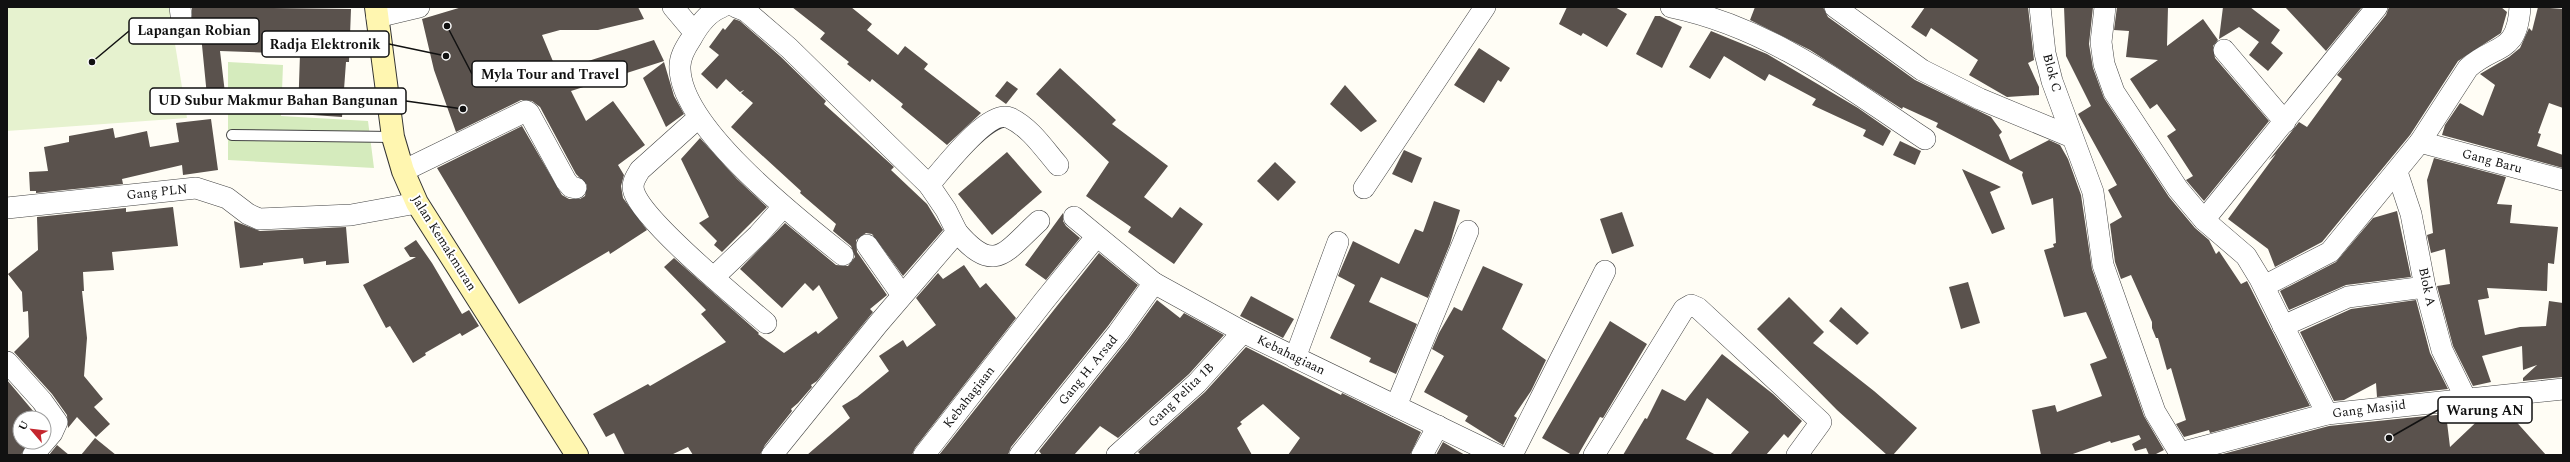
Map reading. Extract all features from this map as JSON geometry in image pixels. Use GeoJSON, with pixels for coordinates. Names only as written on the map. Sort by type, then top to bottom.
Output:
{"type":"FeatureCollection","features":[{"type":"Feature","properties":{"kind":"street"},"geometry":{"type":"LineString","coordinates":[[376,12],[419,7]]}},
{"type":"Feature","properties":{"kind":"street"},"geometry":{"type":"LineString","coordinates":[[672,7],[694,32]]}},
{"type":"Feature","properties":{"kind":"street"},"geometry":{"type":"LineString","coordinates":[[722,7],[706,17],[694,32],[682,53],[680,69],[682,87],[698,118],[783,207],[843,255]]}},
{"type":"Feature","properties":{"kind":"street"},"geometry":{"type":"LineString","coordinates":[[736,7],[746,11],[789,48],[929,185],[957,232],[970,247],[990,257],[1000,256],[1039,221]]}},
{"type":"Feature","properties":{"kind":"street"},"geometry":{"type":"LineString","coordinates":[[1364,188],[1485,7]]}},
{"type":"Feature","properties":{"kind":"street"},"geometry":{"type":"LineString","coordinates":[[1671,7],[1707,14],[1770,41],[1807,60],[1925,139]]}},
{"type":"Feature","properties":{"kind":"street"},"geometry":{"type":"LineString","coordinates":[[1836,7],[1922,70],[1980,99],[2072,137]]}},
{"type":"Feature","properties":{"kind":"street","name":"Blok C"},"geometry":{"type":"LineString","coordinates":[[2040,7],[2045,53],[2052,81],[2093,192],[2103,265],[2155,412],[2180,454]]}},
{"type":"Feature","properties":{"kind":"street"},"geometry":{"type":"LineString","coordinates":[[2105,7],[2101,42],[2104,64],[2114,92],[2174,183],[2204,220],[2246,256],[2264,286],[2327,414]]}},
{"type":"Feature","properties":{"kind":"street"},"geometry":{"type":"LineString","coordinates":[[2204,220],[2377,7]]}},
{"type":"Feature","properties":{"kind":"street"},"geometry":{"type":"LineString","coordinates":[[2264,286],[2330,252],[2348,227],[2398,172],[2420,142],[2468,68],[2476,61],[2505,47],[2512,40],[2520,7]]}},
{"type":"Feature","properties":{"kind":"street","name":"Jalan Kemakmuran"},"geometry":{"type":"LineString","coordinates":[[376,12],[393,137],[403,171],[418,203],[577,455]]}},
{"type":"Feature","properties":{"kind":"street"},"geometry":{"type":"LineString","coordinates":[[2224,50],[2285,122]]}},
{"type":"Feature","properties":{"kind":"street"},"geometry":{"type":"LineString","coordinates":[[403,171],[527,112],[566,181],[571,187],[576,188]]}},
{"type":"Feature","properties":{"kind":"street"},"geometry":{"type":"LineString","coordinates":[[929,185],[967,141],[989,121],[1000,116],[1010,117],[1025,128],[1058,165]]}},
{"type":"Feature","properties":{"kind":"street"},"geometry":{"type":"LineString","coordinates":[[698,118],[640,170],[634,180],[633,188],[640,202],[656,222],[714,277],[766,323]]}},
{"type":"Feature","properties":{"kind":"street","name":"Gang Baru"},"geometry":{"type":"LineString","coordinates":[[2420,142],[2563,180]]}},
{"type":"Feature","properties":{"kind":"street","name":"Blok A"},"geometry":{"type":"LineString","coordinates":[[2398,172],[2412,214],[2425,287],[2442,350],[2466,399]]}},
{"type":"Feature","properties":{"kind":"street","name":"Gang PLN"},"geometry":{"type":"LineString","coordinates":[[7,208],[196,188],[227,198],[248,214],[259,219],[351,215],[418,203]]}},
{"type":"Feature","properties":{"kind":"street"},"geometry":{"type":"LineString","coordinates":[[714,277],[758,235],[783,207]]}},
{"type":"Feature","properties":{"kind":"street","name":"Kebahagiaan"},"geometry":{"type":"LineString","coordinates":[[1074,216],[1096,237],[1154,283],[1243,332],[1497,455]]}},
{"type":"Feature","properties":{"kind":"street"},"geometry":{"type":"LineString","coordinates":[[1396,406],[1468,231]]}},
{"type":"Feature","properties":{"kind":"street"},"geometry":{"type":"LineString","coordinates":[[772,455],[902,295],[957,232]]}},
{"type":"Feature","properties":{"kind":"street","name":"Kebahagiaan"},"geometry":{"type":"LineString","coordinates":[[924,455],[1044,300],[1096,237]]}},
{"type":"Feature","properties":{"kind":"street"},"geometry":{"type":"LineString","coordinates":[[1295,358],[1338,242]]}},
{"type":"Feature","properties":{"kind":"street"},"geometry":{"type":"LineString","coordinates":[[867,245],[902,295]]}},
{"type":"Feature","properties":{"kind":"street"},"geometry":{"type":"LineString","coordinates":[[1512,455],[1605,271]]}},
{"type":"Feature","properties":{"kind":"street","name":"Gang H. Arsad"},"geometry":{"type":"LineString","coordinates":[[1020,455],[1118,332],[1154,283]]}},
{"type":"Feature","properties":{"kind":"street"},"geometry":{"type":"LineString","coordinates":[[2283,326],[2348,297],[2425,287]]}},
{"type":"Feature","properties":{"kind":"street"},"geometry":{"type":"LineString","coordinates":[[1594,455],[1684,309],[1691,304],[1698,308],[1821,422],[1797,455]]}},
{"type":"Feature","properties":{"kind":"street","name":"Gang Pelita 1B"},"geometry":{"type":"LineString","coordinates":[[1117,455],[1197,383],[1243,332]]}},
{"type":"Feature","properties":{"kind":"street"},"geometry":{"type":"LineString","coordinates":[[7,362],[42,401],[57,422],[52,433],[33,455]]}},
{"type":"Feature","properties":{"kind":"street","name":"Gang Masjid"},"geometry":{"type":"LineString","coordinates":[[2180,454],[2327,414],[2563,389]]}},
{"type":"Feature","properties":{"kind":"street"},"geometry":{"type":"LineString","coordinates":[[1422,455],[1438,426]]}},
{"type":"Feature","properties":{"kind":"lane"},"geometry":{"type":"LineString","coordinates":[[232,135],[393,137]]}},
{"type":"Feature","properties":{"kind":"green space"},"geometry":{"type":"Polygon","coordinates":[[[7,7],[169,7],[187,118],[7,131],[7,7]]]}},
{"type":"Feature","properties":{"kind":"green space"},"geometry":{"type":"Polygon","coordinates":[[[228,62],[283,65],[281,116],[368,121],[374,168],[228,160],[228,62]]]}},
{"type":"Feature","properties":{"kind":"building"},"geometry":{"type":"Polygon","coordinates":[[[192,7],[351,9],[349,62],[346,62],[342,117],[298,114],[300,54],[220,51],[227,110],[203,113],[201,97],[207,96],[201,35],[186,37],[185,26],[192,19],[192,7]]]}},
{"type":"Feature","properties":{"kind":"building"},"geometry":{"type":"Polygon","coordinates":[[[462,7],[638,7],[644,19],[598,30],[560,30],[542,35],[557,71],[654,40],[664,61],[571,91],[586,121],[613,101],[645,145],[618,165],[624,175],[621,186],[623,198],[647,230],[610,254],[609,251],[519,304],[437,168],[522,126],[562,195],[569,199],[580,199],[585,196],[587,185],[576,174],[540,107],[532,101],[521,100],[456,132],[434,70],[422,19],[462,7]]]}},
{"type":"Feature","properties":{"kind":"building"},"geometry":{"type":"Polygon","coordinates":[[[792,7],[851,7],[872,24],[867,30],[898,55],[905,46],[928,64],[924,69],[981,113],[947,145],[901,107],[903,104],[872,79],[870,82],[847,64],[849,62],[820,39],[825,33],[792,7]]]}},
{"type":"Feature","properties":{"kind":"building"},"geometry":{"type":"Polygon","coordinates":[[[1567,7],[1615,7],[1627,14],[1607,47],[1583,33],[1581,36],[1559,24],[1567,7]]]}},
{"type":"Feature","properties":{"kind":"building"},"geometry":{"type":"Polygon","coordinates":[[[1755,7],[1823,7],[1828,17],[1915,80],[1991,117],[2002,132],[1999,135],[2010,160],[2049,140],[2060,145],[2068,159],[2081,195],[2092,269],[2144,416],[2164,450],[2154,455],[2149,455],[2146,448],[2135,451],[2132,444],[2141,439],[2139,435],[2111,443],[2110,441],[2070,455],[2041,455],[2032,410],[2055,405],[2057,412],[2102,396],[2090,364],[2107,358],[2086,312],[2064,317],[2044,250],[2054,247],[2053,244],[2056,243],[2053,198],[2032,205],[2022,175],[2023,172],[1936,127],[1938,123],[1903,107],[1902,109],[1810,50],[1750,20],[1755,7]]]}},
{"type":"Feature","properties":{"kind":"building"},"geometry":{"type":"Polygon","coordinates":[[[1925,7],[2028,7],[2034,60],[2028,63],[2039,87],[2039,95],[2007,97],[1969,75],[1978,60],[1931,28],[1926,37],[1911,27],[1925,7]]]}},
{"type":"Feature","properties":{"kind":"building"},"geometry":{"type":"Polygon","coordinates":[[[2064,7],[2093,7],[2089,44],[2093,68],[2104,98],[2169,197],[2195,228],[2209,240],[2216,254],[2219,251],[2241,284],[2247,281],[2310,406],[2210,433],[2209,430],[2184,437],[2176,424],[2186,420],[2171,368],[2167,370],[2158,338],[2156,338],[2152,328],[2152,322],[2131,275],[2121,279],[2115,262],[2110,224],[2122,217],[2108,190],[2117,185],[2078,114],[2091,106],[2066,56],[2064,7]]]}},
{"type":"Feature","properties":{"kind":"building"},"geometry":{"type":"Polygon","coordinates":[[[2117,7],[2168,7],[2167,46],[2203,19],[2218,40],[2213,46],[2215,58],[2269,121],[2204,201],[2186,180],[2193,176],[2167,136],[2176,130],[2157,104],[2150,109],[2130,79],[2158,60],[2126,57],[2129,31],[2114,30],[2117,7]]]}},
{"type":"Feature","properties":{"kind":"building"},"geometry":{"type":"Polygon","coordinates":[[[2223,7],[2250,7],[2280,30],[2271,43],[2283,53],[2268,71],[2249,55],[2259,42],[2239,27],[2219,39],[2223,7]]]}},
{"type":"Feature","properties":{"kind":"building"},"geometry":{"type":"Polygon","coordinates":[[[2285,7],[2362,7],[2326,51],[2285,7]]]}},
{"type":"Feature","properties":{"kind":"building"},"geometry":{"type":"Polygon","coordinates":[[[2389,7],[2501,7],[2507,12],[2501,33],[2458,61],[2410,135],[2322,242],[2275,267],[2268,249],[2228,219],[2276,154],[2269,160],[2299,122],[2307,127],[2342,79],[2337,75],[2386,15],[2389,7]]]}},
{"type":"Feature","properties":{"kind":"building"},"geometry":{"type":"Polygon","coordinates":[[[2538,7],[2563,9],[2563,108],[2549,103],[2538,133],[2541,134],[2537,146],[2563,155],[2563,168],[2442,135],[2445,125],[2460,103],[2483,116],[2495,85],[2480,74],[2509,57],[2520,48],[2529,28],[2532,31],[2538,7]]]}},
{"type":"Feature","properties":{"kind":"building"},"geometry":{"type":"Polygon","coordinates":[[[1655,16],[1660,16],[1682,27],[1662,68],[1636,54],[1655,16]]]}},
{"type":"Feature","properties":{"kind":"building"},"geometry":{"type":"Polygon","coordinates":[[[734,19],[740,21],[781,57],[826,101],[824,104],[894,167],[891,170],[927,204],[943,230],[903,276],[872,234],[866,233],[856,240],[857,252],[887,295],[870,309],[873,312],[817,381],[811,385],[812,387],[791,409],[792,411],[765,445],[760,455],[693,455],[688,447],[671,455],[625,455],[614,433],[606,437],[593,414],[648,384],[650,386],[726,342],[701,314],[706,310],[664,267],[674,258],[759,333],[758,334],[784,353],[816,331],[818,334],[838,318],[819,285],[813,291],[805,283],[782,308],[740,269],[785,223],[836,265],[848,266],[855,257],[851,246],[833,231],[836,224],[800,193],[801,191],[731,127],[753,103],[741,93],[744,90],[740,92],[726,79],[717,89],[701,74],[719,55],[709,47],[723,28],[725,30],[734,19]]]}},
{"type":"Feature","properties":{"kind":"building"},"geometry":{"type":"Polygon","coordinates":[[[1711,31],[1767,54],[1858,108],[1891,131],[1883,146],[1863,136],[1866,130],[1812,105],[1816,99],[1769,74],[1765,81],[1724,56],[1710,79],[1689,67],[1711,31]]]}},
{"type":"Feature","properties":{"kind":"building"},"geometry":{"type":"Polygon","coordinates":[[[1479,48],[1510,68],[1501,82],[1498,80],[1484,103],[1454,85],[1479,48]]]}},
{"type":"Feature","properties":{"kind":"building"},"geometry":{"type":"Polygon","coordinates":[[[664,62],[674,96],[684,114],[666,127],[643,78],[664,62]]]}},
{"type":"Feature","properties":{"kind":"building"},"geometry":{"type":"Polygon","coordinates":[[[1060,68],[1116,120],[1112,124],[1168,166],[1144,197],[1172,218],[1180,207],[1203,224],[1174,264],[1128,232],[1131,227],[1086,196],[1109,162],[1036,94],[1060,68]]]}},
{"type":"Feature","properties":{"kind":"building"},"geometry":{"type":"Polygon","coordinates":[[[1007,81],[1018,89],[1006,104],[995,96],[1007,81]]]}},
{"type":"Feature","properties":{"kind":"building"},"geometry":{"type":"Polygon","coordinates":[[[1345,85],[1377,121],[1361,132],[1330,104],[1345,85]]]}},
{"type":"Feature","properties":{"kind":"building"},"geometry":{"type":"Polygon","coordinates":[[[211,119],[218,170],[183,175],[182,165],[122,179],[123,184],[36,193],[36,191],[30,191],[29,172],[48,171],[44,147],[69,142],[69,136],[113,128],[115,138],[147,131],[150,147],[179,142],[176,123],[211,119]]]}},
{"type":"Feature","properties":{"kind":"building"},"geometry":{"type":"Polygon","coordinates":[[[700,138],[737,179],[767,207],[722,252],[714,245],[717,241],[699,223],[709,217],[681,159],[700,138]]]}},
{"type":"Feature","properties":{"kind":"building"},"geometry":{"type":"Polygon","coordinates":[[[1900,141],[1921,151],[1915,165],[1893,155],[1900,141]]]}},
{"type":"Feature","properties":{"kind":"building"},"geometry":{"type":"Polygon","coordinates":[[[1404,150],[1422,158],[1412,183],[1392,174],[1404,150]]]}},
{"type":"Feature","properties":{"kind":"building"},"geometry":{"type":"Polygon","coordinates":[[[1007,152],[1042,192],[992,235],[958,194],[1007,152]]]}},
{"type":"Feature","properties":{"kind":"building"},"geometry":{"type":"Polygon","coordinates":[[[2434,158],[2506,177],[2497,204],[2512,205],[2510,223],[2558,227],[2554,264],[2548,263],[2547,291],[2487,288],[2489,298],[2478,300],[2485,335],[2520,327],[2546,326],[2549,301],[2563,303],[2563,377],[2523,381],[2523,378],[2537,365],[2523,370],[2522,346],[2482,356],[2491,382],[2473,386],[2453,346],[2437,286],[2450,284],[2445,249],[2431,253],[2427,235],[2433,233],[2427,180],[2434,158]]]}},
{"type":"Feature","properties":{"kind":"building"},"geometry":{"type":"Polygon","coordinates":[[[1275,162],[1296,182],[1278,201],[1257,181],[1275,162]]]}},
{"type":"Feature","properties":{"kind":"building"},"geometry":{"type":"Polygon","coordinates":[[[1962,169],[2001,187],[1990,192],[2005,229],[1992,234],[1962,169]]]}},
{"type":"Feature","properties":{"kind":"building"},"geometry":{"type":"Polygon","coordinates":[[[1434,201],[1460,210],[1450,244],[1428,298],[1381,277],[1369,302],[1417,324],[1396,374],[1369,362],[1371,358],[1330,338],[1355,285],[1338,276],[1353,241],[1399,264],[1415,229],[1423,232],[1434,201]]]}},
{"type":"Feature","properties":{"kind":"building"},"geometry":{"type":"Polygon","coordinates":[[[173,207],[178,246],[112,252],[114,270],[83,272],[84,291],[82,291],[87,338],[84,376],[103,399],[94,407],[110,424],[96,437],[77,417],[68,428],[67,415],[52,394],[14,352],[29,337],[28,311],[23,312],[22,292],[8,274],[38,250],[37,217],[126,208],[126,212],[173,207]]]}},
{"type":"Feature","properties":{"kind":"building"},"geometry":{"type":"Polygon","coordinates":[[[2397,211],[2411,277],[2346,285],[2289,310],[2280,291],[2336,262],[2373,218],[2397,211]]]}},
{"type":"Feature","properties":{"kind":"building"},"geometry":{"type":"Polygon","coordinates":[[[1622,212],[1634,246],[1612,254],[1600,219],[1622,212]]]}},
{"type":"Feature","properties":{"kind":"building"},"geometry":{"type":"Polygon","coordinates":[[[1063,213],[1063,221],[1066,226],[1080,238],[1046,280],[1025,265],[1063,213]]]}},
{"type":"Feature","properties":{"kind":"building"},"geometry":{"type":"Polygon","coordinates":[[[234,221],[260,231],[346,227],[349,263],[326,265],[326,261],[304,264],[303,258],[263,263],[263,265],[240,268],[234,221]]]}},
{"type":"Feature","properties":{"kind":"building"},"geometry":{"type":"Polygon","coordinates":[[[416,240],[432,263],[462,314],[469,310],[479,326],[462,336],[460,333],[425,353],[426,355],[413,363],[390,326],[386,328],[363,285],[416,257],[410,257],[404,248],[416,240]]]}},
{"type":"Feature","properties":{"kind":"building"},"geometry":{"type":"Polygon","coordinates":[[[1099,253],[1138,285],[1108,326],[1011,447],[1008,455],[939,455],[1099,253]]]}},
{"type":"Feature","properties":{"kind":"building"},"geometry":{"type":"Polygon","coordinates":[[[964,265],[980,288],[986,283],[1016,318],[915,448],[912,455],[807,455],[850,418],[842,406],[857,397],[889,371],[879,356],[903,340],[907,347],[936,325],[916,298],[938,273],[943,279],[964,265]]]}},
{"type":"Feature","properties":{"kind":"building"},"geometry":{"type":"Polygon","coordinates":[[[1483,266],[1523,284],[1502,329],[1546,360],[1531,391],[1514,416],[1517,418],[1503,445],[1465,421],[1468,416],[1424,392],[1444,356],[1432,349],[1439,333],[1454,307],[1462,311],[1483,266]]]}},
{"type":"Feature","properties":{"kind":"building"},"geometry":{"type":"Polygon","coordinates":[[[1968,282],[1980,323],[1961,329],[1949,287],[1968,282]]]}},
{"type":"Feature","properties":{"kind":"building"},"geometry":{"type":"Polygon","coordinates":[[[1251,296],[1294,319],[1283,338],[1240,316],[1251,296]]]}},
{"type":"Feature","properties":{"kind":"building"},"geometry":{"type":"Polygon","coordinates":[[[1789,297],[1824,332],[1813,343],[1874,391],[1917,428],[1893,455],[1887,455],[1837,410],[1757,329],[1789,297]]]}},
{"type":"Feature","properties":{"kind":"building"},"geometry":{"type":"Polygon","coordinates":[[[1157,300],[1180,318],[1184,313],[1224,335],[1189,374],[1118,438],[1100,426],[1074,455],[1042,455],[1039,451],[1127,341],[1157,300]]]}},
{"type":"Feature","properties":{"kind":"building"},"geometry":{"type":"Polygon","coordinates":[[[2416,300],[2430,353],[2448,389],[2377,397],[2376,383],[2344,400],[2334,401],[2300,332],[2351,309],[2416,300]]]}},
{"type":"Feature","properties":{"kind":"building"},"geometry":{"type":"Polygon","coordinates":[[[1841,307],[1869,333],[1857,345],[1829,321],[1841,307]]]}},
{"type":"Feature","properties":{"kind":"building"},"geometry":{"type":"Polygon","coordinates":[[[1610,321],[1647,344],[1603,418],[1600,417],[1578,455],[1572,455],[1542,438],[1610,321]]]}},
{"type":"Feature","properties":{"kind":"building"},"geometry":{"type":"Polygon","coordinates":[[[1246,347],[1341,395],[1342,393],[1421,432],[1410,455],[1288,455],[1300,438],[1263,404],[1240,422],[1242,424],[1237,428],[1252,455],[1141,455],[1138,452],[1205,392],[1246,347]]]}},
{"type":"Feature","properties":{"kind":"building"},"geometry":{"type":"Polygon","coordinates":[[[1722,354],[1773,394],[1802,421],[1788,438],[1784,434],[1766,455],[1730,455],[1749,432],[1707,398],[1686,439],[1716,455],[1623,455],[1645,418],[1647,419],[1662,389],[1685,401],[1722,354]]]}},
{"type":"Feature","properties":{"kind":"building"},"geometry":{"type":"Polygon","coordinates":[[[7,380],[32,410],[12,410],[12,450],[24,450],[21,455],[7,455],[7,380]]]}},
{"type":"Feature","properties":{"kind":"building"},"geometry":{"type":"Polygon","coordinates":[[[2503,407],[2546,455],[2219,455],[2329,426],[2446,414],[2450,447],[2490,409],[2503,407]]]}},
{"type":"Feature","properties":{"kind":"building"},"geometry":{"type":"Polygon","coordinates":[[[95,438],[116,455],[81,455],[95,438]]]}},
{"type":"Feature","properties":{"kind":"building"},"geometry":{"type":"Polygon","coordinates":[[[1443,442],[1448,445],[1465,455],[1436,455],[1443,442]]]}},
{"type":"Feature","properties":{"kind":"building"},"geometry":{"type":"Polygon","coordinates":[[[57,445],[69,455],[49,455],[57,445]]]}},
{"type":"Feature","properties":{"kind":"place","name":"Myla Tour and Travel"},"geometry":{"type":"Point","coordinates":[447,26]}},
{"type":"Feature","properties":{"kind":"place","name":"Radja Elektronik"},"geometry":{"type":"Point","coordinates":[446,56]}},
{"type":"Feature","properties":{"kind":"place","name":"Lapangan Robian"},"geometry":{"type":"Point","coordinates":[92,62]}},
{"type":"Feature","properties":{"kind":"place","name":"UD Subur Makmur Bahan Bangunan"},"geometry":{"type":"Point","coordinates":[463,109]}},
{"type":"Feature","properties":{"kind":"place","name":"Warung AN"},"geometry":{"type":"Point","coordinates":[2389,438]}}]}
